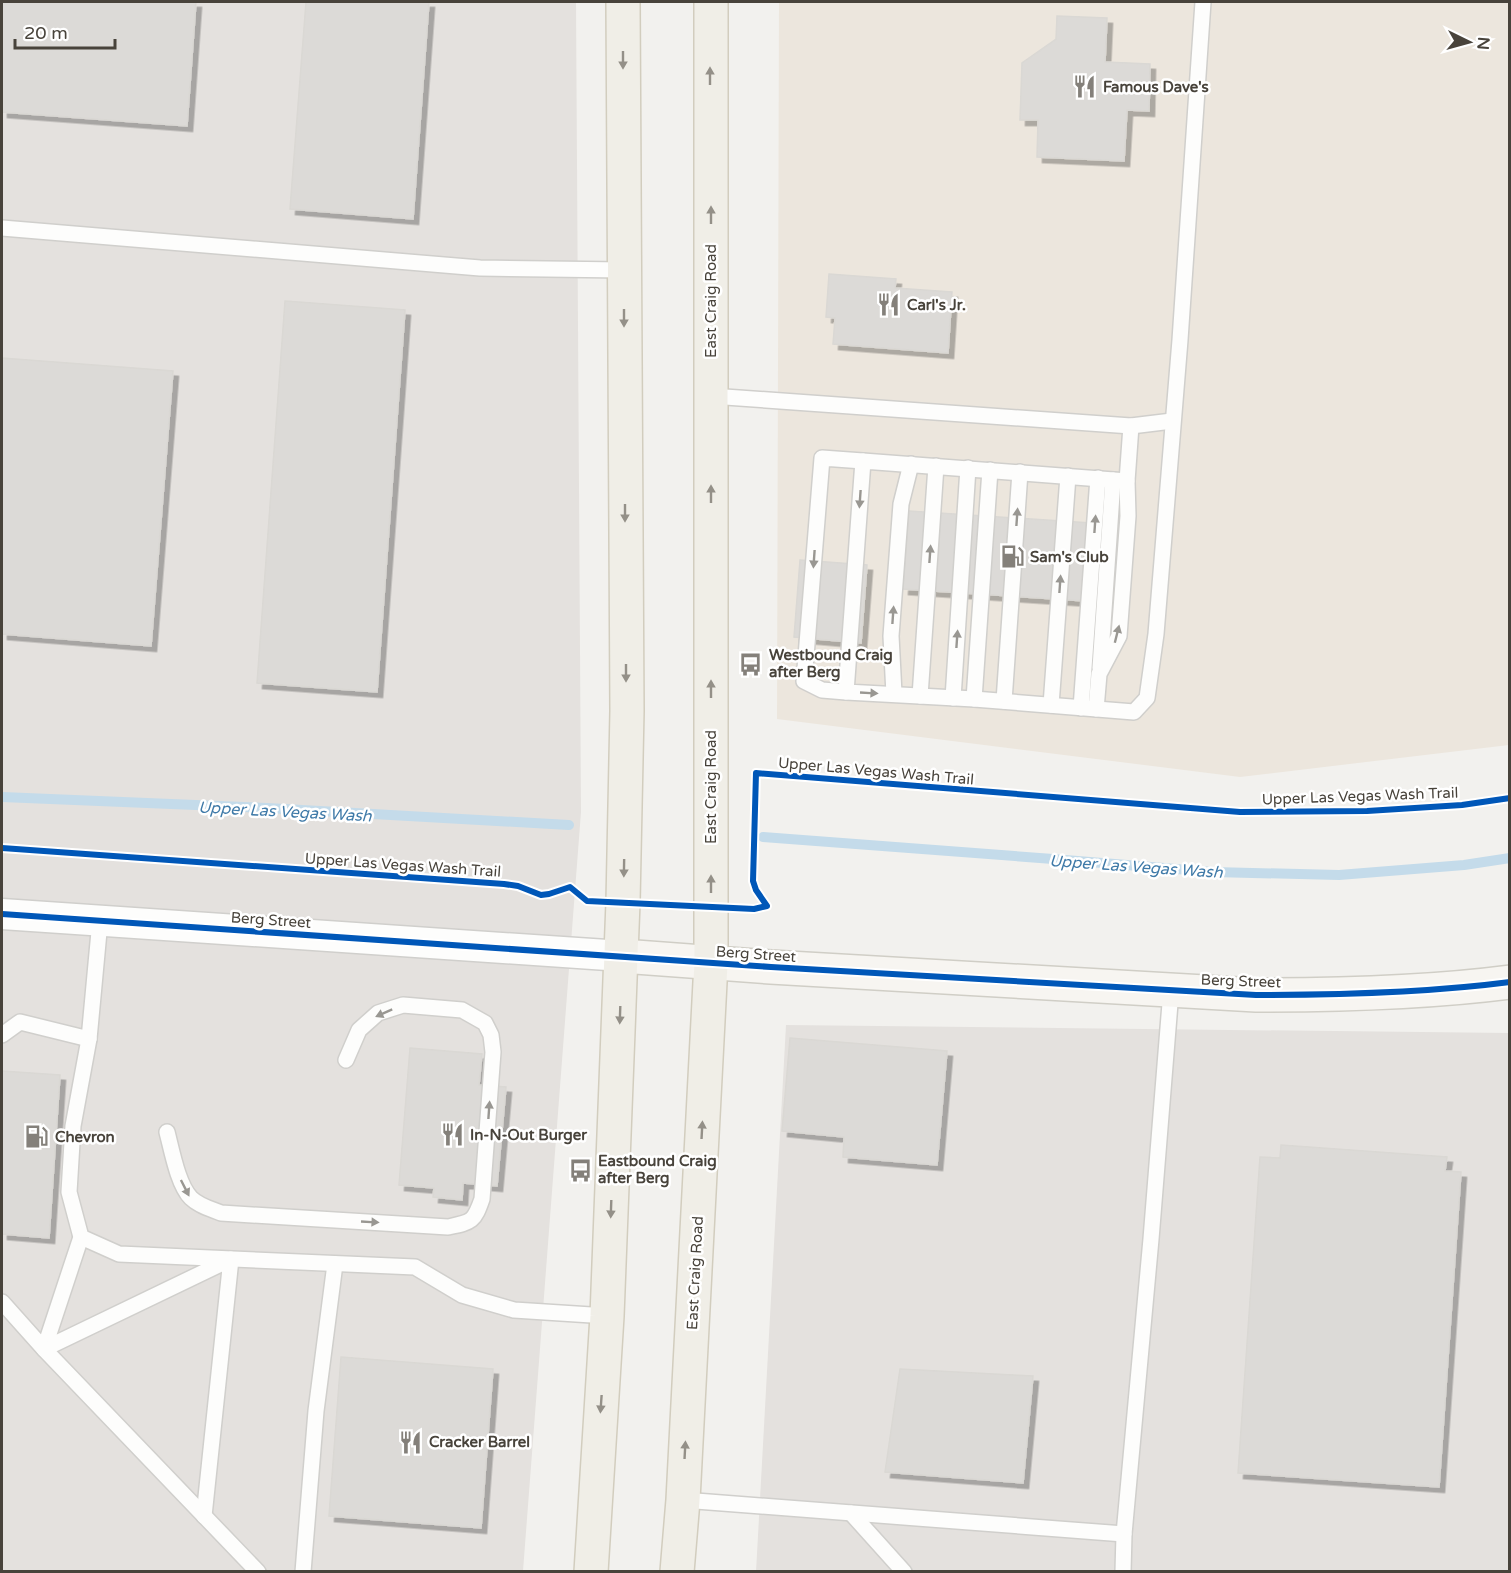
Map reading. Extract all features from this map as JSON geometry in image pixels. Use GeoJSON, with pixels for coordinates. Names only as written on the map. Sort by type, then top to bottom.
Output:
{"type":"FeatureCollection","features":[{"type":"Feature","properties":{"kind":"main road"},"geometry":{"type":"LineString","coordinates":[[591,1572],[607,1316],[622,956],[627,711],[623,2]]}},
{"type":"Feature","properties":{"kind":"main road","name":"East Craig Road"},"geometry":{"type":"LineString","coordinates":[[677,1572],[683,1500],[711,963],[711,2]]}},
{"type":"Feature","properties":{"kind":"street","name":"Berg Street"},"geometry":{"type":"LineString","coordinates":[[2,914],[711,963],[1256,995],[1417,991],[1509,982]]}},
{"type":"Feature","properties":{"kind":"lane"},"geometry":{"type":"LineString","coordinates":[[1113,480],[822,458],[804,681],[822,690],[1004,701],[1134,712],[1147,698],[1156,634],[1180,340],[1203,2]]}},
{"type":"Feature","properties":{"kind":"lane"},"geometry":{"type":"LineString","coordinates":[[2,228],[480,268],[624,270]]}},
{"type":"Feature","properties":{"kind":"lane"},"geometry":{"type":"LineString","coordinates":[[711,396],[1131,426],[1172,421]]}},
{"type":"Feature","properties":{"kind":"lane"},"geometry":{"type":"LineString","coordinates":[[1088,708],[1113,480],[1131,426]]}},
{"type":"Feature","properties":{"kind":"lane"},"geometry":{"type":"LineString","coordinates":[[846,692],[863,461]]}},
{"type":"Feature","properties":{"kind":"lane"},"geometry":{"type":"LineString","coordinates":[[894,694],[891,636],[901,504],[908,464]]}},
{"type":"Feature","properties":{"kind":"lane"},"geometry":{"type":"LineString","coordinates":[[920,696],[936,466]]}},
{"type":"Feature","properties":{"kind":"lane"},"geometry":{"type":"LineString","coordinates":[[953,698],[968,468]]}},
{"type":"Feature","properties":{"kind":"lane"},"geometry":{"type":"LineString","coordinates":[[974,699],[990,470]]}},
{"type":"Feature","properties":{"kind":"lane"},"geometry":{"type":"LineString","coordinates":[[1004,701],[1020,472]]}},
{"type":"Feature","properties":{"kind":"lane"},"geometry":{"type":"LineString","coordinates":[[1051,705],[1068,476]]}},
{"type":"Feature","properties":{"kind":"lane"},"geometry":{"type":"LineString","coordinates":[[1088,708],[1099,674],[1119,636],[1128,516],[1113,480]]}},
{"type":"Feature","properties":{"kind":"lane"},"geometry":{"type":"LineString","coordinates":[[44,1349],[81,1237],[69,1192],[73,1126],[89,1039],[100,921]]}},
{"type":"Feature","properties":{"kind":"lane"},"geometry":{"type":"LineString","coordinates":[[1123,1572],[1124,1534],[1171,991]]}},
{"type":"Feature","properties":{"kind":"lane"},"geometry":{"type":"LineString","coordinates":[[167,1132],[186,1191],[192,1200],[221,1213],[448,1227],[468,1223],[477,1214],[482,1199],[493,1052],[491,1035],[485,1023],[462,1010],[403,1005],[378,1013],[359,1030],[346,1060]]}},
{"type":"Feature","properties":{"kind":"lane"},"geometry":{"type":"LineString","coordinates":[[2,1035],[20,1022],[89,1039]]}},
{"type":"Feature","properties":{"kind":"lane"},"geometry":{"type":"LineString","coordinates":[[81,1237],[119,1254],[415,1267],[462,1295],[514,1310],[607,1316]]}},
{"type":"Feature","properties":{"kind":"lane"},"geometry":{"type":"LineString","coordinates":[[44,1349],[231,1259]]}},
{"type":"Feature","properties":{"kind":"lane"},"geometry":{"type":"LineString","coordinates":[[204,1516],[231,1259]]}},
{"type":"Feature","properties":{"kind":"lane"},"geometry":{"type":"LineString","coordinates":[[303,1572],[316,1411],[335,1264]]}},
{"type":"Feature","properties":{"kind":"lane"},"geometry":{"type":"LineString","coordinates":[[2,1302],[44,1349],[258,1572]]}},
{"type":"Feature","properties":{"kind":"lane"},"geometry":{"type":"LineString","coordinates":[[683,1500],[1124,1534]]}},
{"type":"Feature","properties":{"kind":"lane"},"geometry":{"type":"LineString","coordinates":[[851,1513],[904,1572]]}},
{"type":"Feature","properties":{"kind":"shaded area"},"geometry":{"type":"Polygon","coordinates":[[[2,2],[576,2],[581,812],[523,1571],[2,1572],[2,2]]]}},
{"type":"Feature","properties":{"kind":"shaded area"},"geometry":{"type":"Polygon","coordinates":[[[779,2],[1509,2],[1509,745],[1240,777],[777,719],[779,2]]]}},
{"type":"Feature","properties":{"kind":"shaded area"},"geometry":{"type":"Polygon","coordinates":[[[786,1025],[1509,1033],[1509,1571],[756,1572],[786,1025]]]}},
{"type":"Feature","properties":{"kind":"building"},"geometry":{"type":"Polygon","coordinates":[[[2,2],[196,2],[187,126],[2,112],[2,2]]]}},
{"type":"Feature","properties":{"kind":"building"},"geometry":{"type":"Polygon","coordinates":[[[306,2],[429,2],[413,219],[290,209],[306,2]]]}},
{"type":"Feature","properties":{"kind":"building","name":"Famous Dave's"},"geometry":{"type":"Polygon","coordinates":[[[1057,16],[1107,18],[1105,62],[1150,64],[1149,111],[1127,110],[1124,161],[1037,157],[1038,120],[1020,120],[1022,63],[1056,39],[1057,16]]]}},
{"type":"Feature","properties":{"kind":"building","name":"Carl's Jr."},"geometry":{"type":"Polygon","coordinates":[[[829,274],[896,279],[895,288],[952,292],[948,353],[833,344],[835,318],[826,317],[829,274]]]}},
{"type":"Feature","properties":{"kind":"building"},"geometry":{"type":"Polygon","coordinates":[[[285,301],[405,310],[377,692],[257,683],[285,301]]]}},
{"type":"Feature","properties":{"kind":"building"},"geometry":{"type":"Polygon","coordinates":[[[2,358],[173,371],[151,646],[2,634],[2,358]]]}},
{"type":"Feature","properties":{"kind":"building","name":"Sam's Club"},"geometry":{"type":"Polygon","coordinates":[[[909,511],[1121,525],[1116,603],[903,589],[909,511]]]}},
{"type":"Feature","properties":{"kind":"building"},"geometry":{"type":"Polygon","coordinates":[[[800,560],[867,565],[861,643],[794,637],[800,560]]]}},
{"type":"Feature","properties":{"kind":"building"},"geometry":{"type":"Polygon","coordinates":[[[790,1038],[947,1051],[937,1165],[843,1157],[844,1137],[782,1131],[790,1038]]]}},
{"type":"Feature","properties":{"kind":"building","name":"In-N-Out Burger"},"geometry":{"type":"Polygon","coordinates":[[[410,1048],[482,1054],[479,1085],[506,1087],[497,1186],[463,1183],[462,1200],[433,1197],[434,1188],[399,1185],[410,1048]]]}},
{"type":"Feature","properties":{"kind":"building"},"geometry":{"type":"Polygon","coordinates":[[[2,1071],[60,1075],[49,1238],[2,1234],[2,1071]]]}},
{"type":"Feature","properties":{"kind":"building"},"geometry":{"type":"Polygon","coordinates":[[[1281,1145],[1447,1157],[1445,1171],[1461,1172],[1439,1487],[1238,1473],[1260,1157],[1280,1158],[1281,1145]]]}},
{"type":"Feature","properties":{"kind":"building","name":"Cracker Barrel"},"geometry":{"type":"Polygon","coordinates":[[[341,1357],[493,1369],[481,1528],[329,1516],[341,1357]]]}},
{"type":"Feature","properties":{"kind":"building"},"geometry":{"type":"Polygon","coordinates":[[[900,1369],[1033,1376],[1023,1483],[885,1472],[900,1369]]]}},
{"type":"Feature","properties":{"kind":"waterway","name":"Upper Las Vegas Wash"},"geometry":{"type":"LineString","coordinates":[[2,797],[267,808],[569,825]]}},
{"type":"Feature","properties":{"kind":"waterway","name":"Upper Las Vegas Wash"},"geometry":{"type":"LineString","coordinates":[[763,837],[1213,872],[1339,875],[1464,865],[1510,858]]}},
{"type":"Feature","properties":{"kind":"cycle path","name":"Upper Las Vegas Wash Trail"},"geometry":{"type":"LineString","coordinates":[[2,848],[504,884],[518,886],[541,895],[570,887],[587,901],[754,909],[767,906],[753,881],[756,773],[1240,812],[1367,811],[1462,805],[1510,798]]}},
{"type":"Feature","properties":{"kind":"cycle path"},"geometry":{"type":"LineString","coordinates":[[2,914],[771,967],[1256,995],[1383,993],[1510,982]]}},
{"type":"Feature","properties":{"kind":"place","name":"Famous Dave's"},"geometry":{"type":"Point","coordinates":[1085,87]}},
{"type":"Feature","properties":{"kind":"place","name":"Carl's Jr."},"geometry":{"type":"Point","coordinates":[889,305]}},
{"type":"Feature","properties":{"kind":"place","name":"Sam's Club"},"geometry":{"type":"Point","coordinates":[1012,557]}},
{"type":"Feature","properties":{"kind":"place","name":"Westbound Craig after Berg"},"geometry":{"type":"Point","coordinates":[751,664]}},
{"type":"Feature","properties":{"kind":"place","name":"In-N-Out Burger"},"geometry":{"type":"Point","coordinates":[452,1135]}},
{"type":"Feature","properties":{"kind":"place","name":"Chevron"},"geometry":{"type":"Point","coordinates":[37,1137]}},
{"type":"Feature","properties":{"kind":"place","name":"Eastbound Craig after Berg"},"geometry":{"type":"Point","coordinates":[580,1170]}},
{"type":"Feature","properties":{"kind":"place","name":"Cracker Barrel"},"geometry":{"type":"Point","coordinates":[411,1442]}}]}
